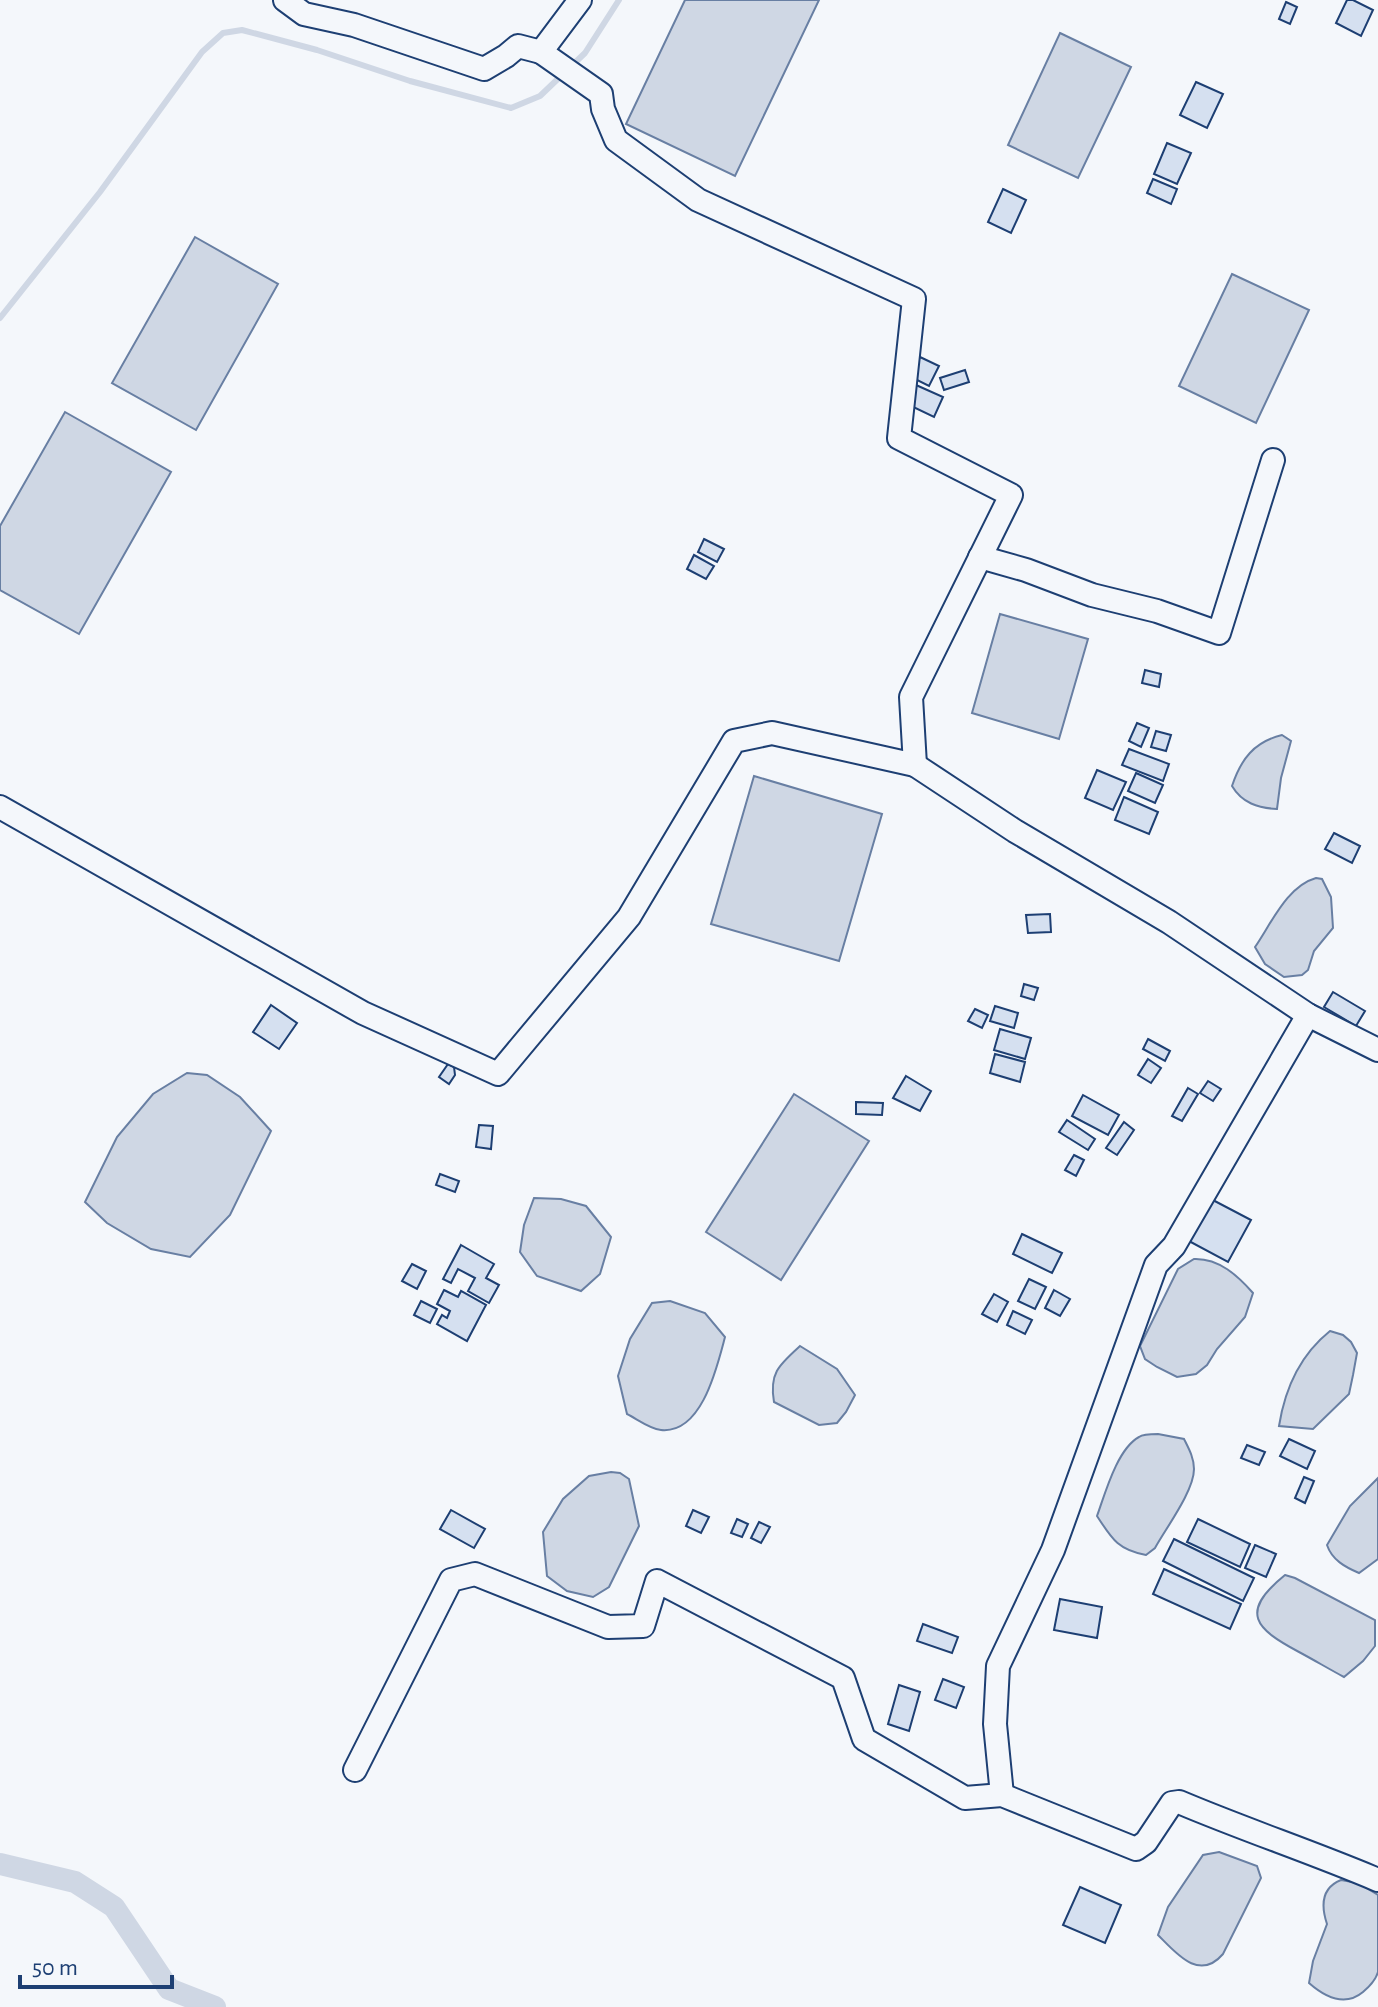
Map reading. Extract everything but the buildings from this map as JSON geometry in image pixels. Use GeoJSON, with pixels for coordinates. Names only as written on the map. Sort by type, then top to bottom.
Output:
{"type":"FeatureCollection","features":[{"type":"Feature","properties":{"kind":"street"},"geometry":{"type":"LineString","coordinates":[[285,0],[304,14],[354,25],[484,69],[518,46],[547,56],[601,94],[603,109],[616,140],[698,200],[914,299],[899,438],[1011,495],[911,697],[915,765]]}},
{"type":"Feature","properties":{"kind":"street"},"geometry":{"type":"LineString","coordinates":[[547,56],[580,0]]}},
{"type":"Feature","properties":{"kind":"street"},"geometry":{"type":"LineString","coordinates":[[980,557],[1219,633],[1273,460]]}},
{"type":"Feature","properties":{"kind":"street"},"geometry":{"type":"LineString","coordinates":[[0,807],[363,1013],[498,1074],[629,917],[734,741],[772,733],[915,765],[1015,831],[1169,922],[1308,1015],[1378,1050]]}},
{"type":"Feature","properties":{"kind":"street"},"geometry":{"type":"LineString","coordinates":[[1002,1795],[995,1724],[998,1666],[1053,1550],[1156,1265],[1174,1246],[1308,1015]]}},
{"type":"Feature","properties":{"kind":"street"},"geometry":{"type":"LineString","coordinates":[[355,1770],[451,1580],[475,1574],[608,1627],[643,1626],[657,1581],[843,1678],[864,1739],[965,1798],[1002,1795],[1136,1849],[1146,1842],[1172,1803],[1179,1802],[1378,1880]]}},
{"type":"Feature","properties":{"kind":"shaded area"},"geometry":{"type":"Polygon","coordinates":[[[685,0],[819,0],[735,176],[626,124],[685,0]]]}},
{"type":"Feature","properties":{"kind":"shaded area"},"geometry":{"type":"Polygon","coordinates":[[[1060,33],[1131,67],[1078,178],[1008,145],[1060,33]]]}},
{"type":"Feature","properties":{"kind":"shaded area"},"geometry":{"type":"Polygon","coordinates":[[[195,237],[278,284],[196,430],[112,383],[195,237]]]}},
{"type":"Feature","properties":{"kind":"shaded area"},"geometry":{"type":"Polygon","coordinates":[[[1232,274],[1309,310],[1256,423],[1179,386],[1232,274]]]}},
{"type":"Feature","properties":{"kind":"shaded area"},"geometry":{"type":"Polygon","coordinates":[[[65,412],[171,472],[79,634],[0,590],[0,526],[65,412]]]}},
{"type":"Feature","properties":{"kind":"shaded area"},"geometry":{"type":"Polygon","coordinates":[[[1000,614],[1088,639],[1059,739],[972,713],[1000,614]]]}},
{"type":"Feature","properties":{"kind":"shaded area"},"geometry":{"type":"Polygon","coordinates":[[[1282,735],[1291,741],[1277,809],[1251,804],[1232,786],[1236,776],[1244,760],[1256,747],[1282,735]]]}},
{"type":"Feature","properties":{"kind":"shaded area"},"geometry":{"type":"Polygon","coordinates":[[[754,776],[882,814],[839,961],[711,924],[754,776]]]}},
{"type":"Feature","properties":{"kind":"shaded area"},"geometry":{"type":"Polygon","coordinates":[[[1316,878],[1322,879],[1331,897],[1333,928],[1314,951],[1308,970],[1302,975],[1284,977],[1265,964],[1255,947],[1288,897],[1316,878]]]}},
{"type":"Feature","properties":{"kind":"shaded area"},"geometry":{"type":"Polygon","coordinates":[[[187,1073],[207,1075],[240,1097],[271,1131],[230,1215],[190,1257],[151,1249],[107,1223],[85,1202],[117,1137],[153,1094],[187,1073]]]}},
{"type":"Feature","properties":{"kind":"shaded area"},"geometry":{"type":"Polygon","coordinates":[[[794,1094],[869,1141],[781,1280],[706,1232],[794,1094]]]}},
{"type":"Feature","properties":{"kind":"shaded area"},"geometry":{"type":"Polygon","coordinates":[[[534,1198],[561,1199],[586,1206],[611,1237],[600,1274],[581,1291],[537,1276],[520,1252],[524,1225],[534,1198]]]}},
{"type":"Feature","properties":{"kind":"shaded area"},"geometry":{"type":"Polygon","coordinates":[[[1194,1259],[1220,1265],[1253,1293],[1245,1317],[1207,1365],[1196,1374],[1177,1377],[1145,1359],[1140,1346],[1178,1269],[1194,1259]]]}},
{"type":"Feature","properties":{"kind":"shaded area"},"geometry":{"type":"Polygon","coordinates":[[[670,1301],[705,1313],[725,1337],[712,1381],[697,1410],[675,1428],[661,1430],[627,1414],[618,1376],[630,1339],[652,1303],[670,1301]]]}},
{"type":"Feature","properties":{"kind":"shaded area"},"geometry":{"type":"Polygon","coordinates":[[[1330,1331],[1343,1335],[1357,1353],[1349,1394],[1313,1429],[1279,1426],[1285,1398],[1296,1373],[1310,1351],[1330,1331]]]}},
{"type":"Feature","properties":{"kind":"shaded area"},"geometry":{"type":"Polygon","coordinates":[[[800,1346],[837,1369],[855,1395],[837,1423],[819,1425],[774,1402],[773,1384],[777,1370],[800,1346]]]}},
{"type":"Feature","properties":{"kind":"shaded area"},"geometry":{"type":"Polygon","coordinates":[[[1158,1434],[1184,1439],[1194,1469],[1179,1509],[1155,1548],[1146,1555],[1117,1542],[1097,1516],[1124,1451],[1141,1436],[1158,1434]]]}},
{"type":"Feature","properties":{"kind":"shaded area"},"geometry":{"type":"Polygon","coordinates":[[[611,1472],[629,1479],[639,1526],[609,1587],[593,1597],[567,1591],[547,1576],[543,1532],[563,1499],[589,1476],[611,1472]]]}},
{"type":"Feature","properties":{"kind":"shaded area"},"geometry":{"type":"Polygon","coordinates":[[[1378,1478],[1378,1559],[1359,1573],[1332,1555],[1327,1545],[1350,1506],[1378,1478]]]}},
{"type":"Feature","properties":{"kind":"shaded area"},"geometry":{"type":"Polygon","coordinates":[[[1285,1575],[1375,1620],[1375,1646],[1344,1677],[1284,1644],[1263,1628],[1257,1610],[1261,1600],[1285,1575]]]}},
{"type":"Feature","properties":{"kind":"shaded area"},"geometry":{"type":"Polygon","coordinates":[[[1219,1852],[1257,1866],[1261,1878],[1223,1954],[1214,1962],[1197,1965],[1180,1956],[1158,1935],[1168,1907],[1203,1855],[1219,1852]]]}},
{"type":"Feature","properties":{"kind":"shaded area"},"geometry":{"type":"Polygon","coordinates":[[[1341,1880],[1358,1883],[1378,1895],[1378,1972],[1363,1992],[1342,2000],[1322,1993],[1309,1983],[1313,1961],[1327,1924],[1324,1898],[1334,1883],[1341,1880]]]}},
{"type":"Feature","properties":{"kind":"waterway"},"geometry":{"type":"LineString","coordinates":[[0,318],[100,192],[202,52],[223,33],[242,30],[511,108],[540,96],[585,53],[619,0]]}},
{"type":"Feature","properties":{"kind":"waterway"},"geometry":{"type":"LineString","coordinates":[[0,1864],[75,1882],[114,1907],[169,1989],[215,2007]]}}]}
